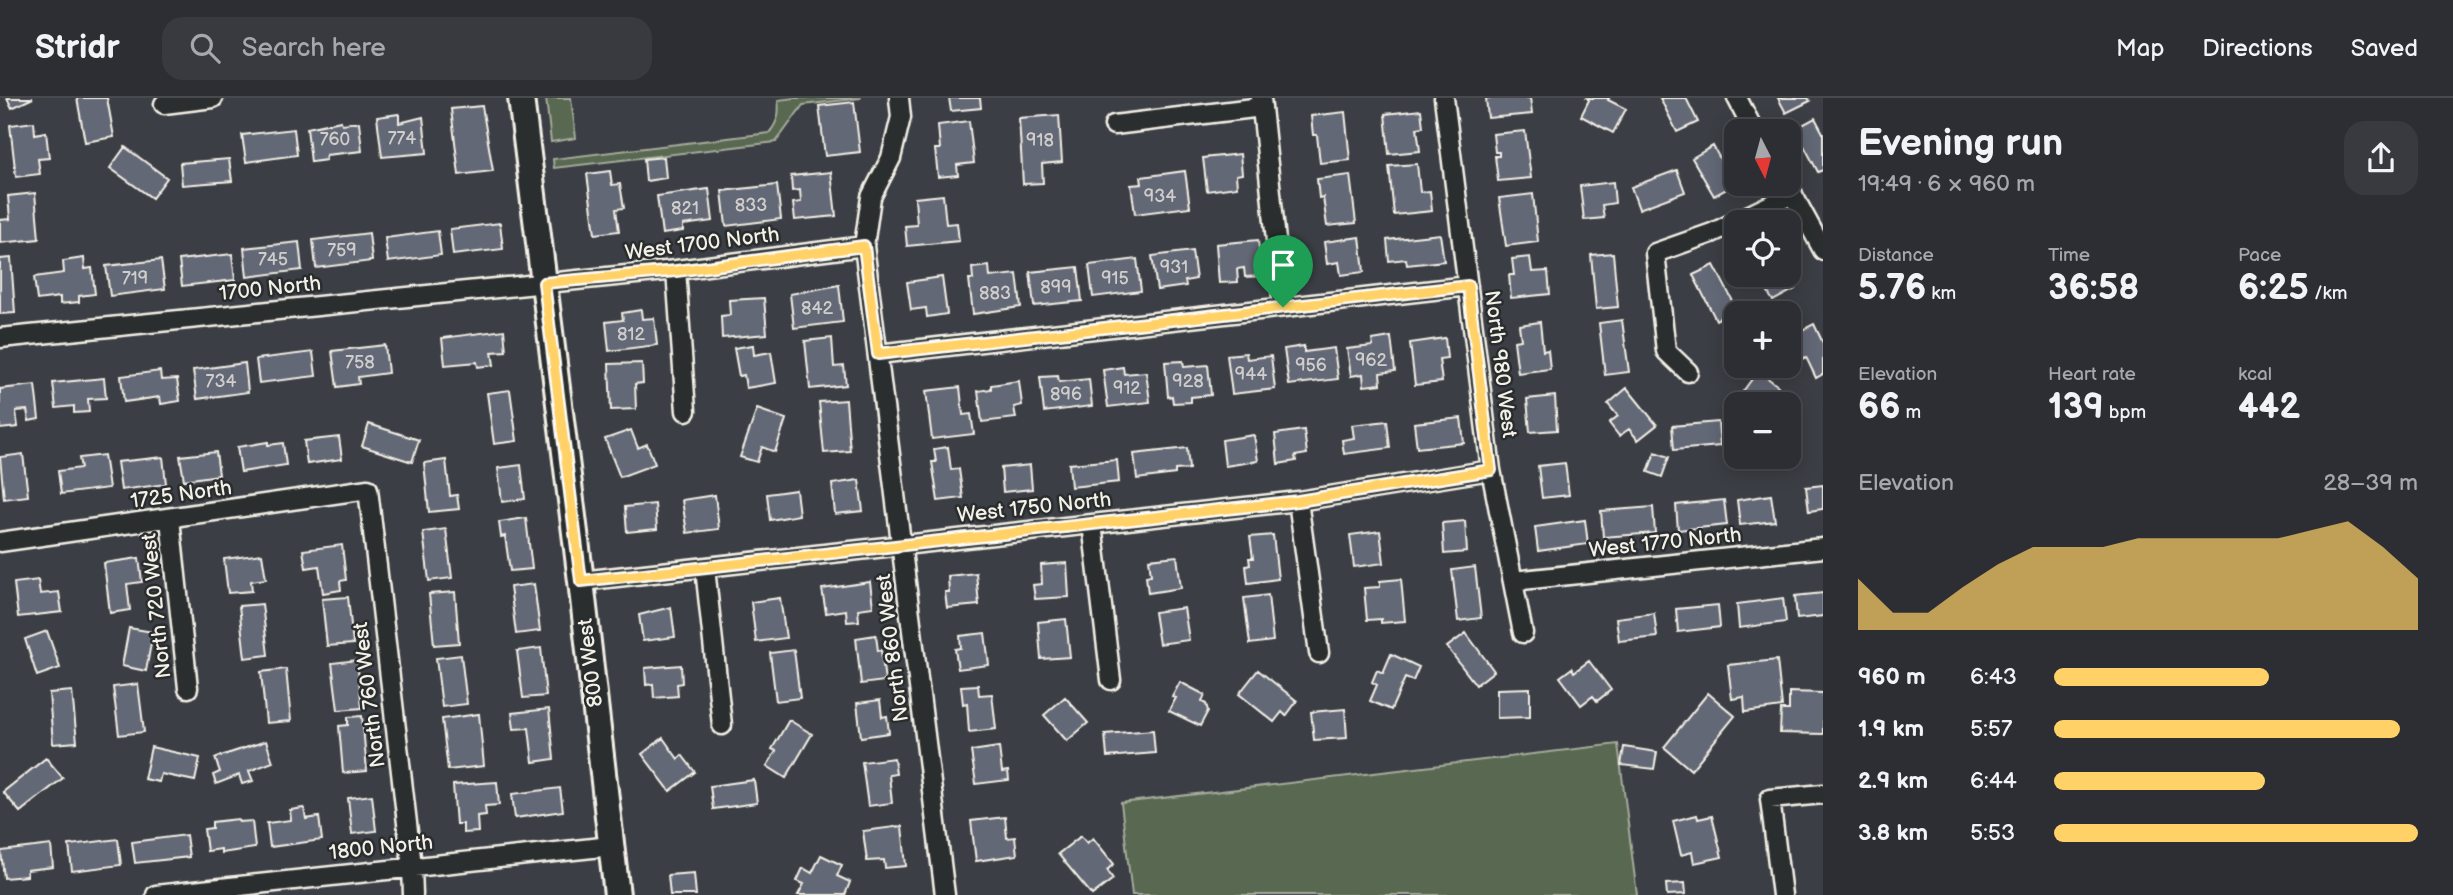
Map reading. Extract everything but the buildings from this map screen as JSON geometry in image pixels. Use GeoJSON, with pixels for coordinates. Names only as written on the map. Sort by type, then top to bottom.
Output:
{"type":"FeatureCollection","features":[{"type":"Feature","properties":{"kind":"street"},"geometry":{"type":"LineString","coordinates":[[164,104],[213,98]]}},
{"type":"Feature","properties":{"kind":"street","name":"800 West"},"geometry":{"type":"LineString","coordinates":[[521,98],[617,895]]}},
{"type":"Feature","properties":{"kind":"street","name":"North 860 West"},"geometry":{"type":"LineString","coordinates":[[899,98],[901,117],[891,158],[870,197],[864,246],[945,895]]}},
{"type":"Feature","properties":{"kind":"street","name":"North 980 West"},"geometry":{"type":"LineString","coordinates":[[1444,98],[1491,470],[1523,633]]}},
{"type":"Feature","properties":{"kind":"street"},"geometry":{"type":"LineString","coordinates":[[1737,98],[1748,119]]}},
{"type":"Feature","properties":{"kind":"street"},"geometry":{"type":"LineString","coordinates":[[1114,125],[1261,102],[1283,307]]}},
{"type":"Feature","properties":{"kind":"street"},"geometry":{"type":"LineString","coordinates":[[1688,372],[1666,351],[1655,253],[1712,233],[1778,196]]}},
{"type":"Feature","properties":{"kind":"street"},"geometry":{"type":"LineString","coordinates":[[1794,196],[1823,250]]}},
{"type":"Feature","properties":{"kind":"street","name":"West 1700 North"},"geometry":{"type":"LineString","coordinates":[[544,283],[676,271],[864,246]]}},
{"type":"Feature","properties":{"kind":"street"},"geometry":{"type":"LineString","coordinates":[[676,271],[686,411]]}},
{"type":"Feature","properties":{"kind":"street","name":"1700 North"},"geometry":{"type":"LineString","coordinates":[[0,338],[544,283]]}},
{"type":"Feature","properties":{"kind":"street"},"geometry":{"type":"LineString","coordinates":[[878,354],[1468,286]]}},
{"type":"Feature","properties":{"kind":"street","name":"West 1750 North"},"geometry":{"type":"LineString","coordinates":[[581,581],[1298,501],[1491,470]]}},
{"type":"Feature","properties":{"kind":"street","name":"1725 North"},"geometry":{"type":"LineString","coordinates":[[0,541],[368,489]]}},
{"type":"Feature","properties":{"kind":"street","name":"North 760 West"},"geometry":{"type":"LineString","coordinates":[[368,489],[412,866],[413,895]]}},
{"type":"Feature","properties":{"kind":"street"},"geometry":{"type":"LineString","coordinates":[[1298,501],[1319,653]]}},
{"type":"Feature","properties":{"kind":"street","name":"North 720 West"},"geometry":{"type":"LineString","coordinates":[[170,519],[188,688]]}},
{"type":"Feature","properties":{"kind":"street"},"geometry":{"type":"LineString","coordinates":[[1092,524],[1111,680]]}},
{"type":"Feature","properties":{"kind":"street","name":"West 1770 North"},"geometry":{"type":"LineString","coordinates":[[1513,581],[1823,548]]}},
{"type":"Feature","properties":{"kind":"street"},"geometry":{"type":"LineString","coordinates":[[705,568],[722,725]]}},
{"type":"Feature","properties":{"kind":"street"},"geometry":{"type":"LineString","coordinates":[[1782,895],[1770,799],[1823,794]]}},
{"type":"Feature","properties":{"kind":"street","name":"1800 North"},"geometry":{"type":"LineString","coordinates":[[156,895],[611,846]]}},
{"type":"Feature","properties":{"kind":"green space"},"geometry":{"type":"Polygon","coordinates":[[[546,98],[571,98],[576,138],[551,142],[546,98]]]}},
{"type":"Feature","properties":{"kind":"green space"},"geometry":{"type":"Polygon","coordinates":[[[861,98],[803,105],[776,142],[554,168],[553,159],[769,133],[778,117],[778,100],[861,98]]]}},
{"type":"Feature","properties":{"kind":"green space"},"geometry":{"type":"Polygon","coordinates":[[[1618,744],[1637,895],[1132,895],[1121,803],[1618,744]]]}},
{"type":"Feature","properties":{"kind":"route"},"geometry":{"type":"LineString","coordinates":[[864,246],[878,354],[1283,307],[1468,286],[1491,470],[1298,501],[581,581],[544,283],[676,271],[864,246]]}}]}
